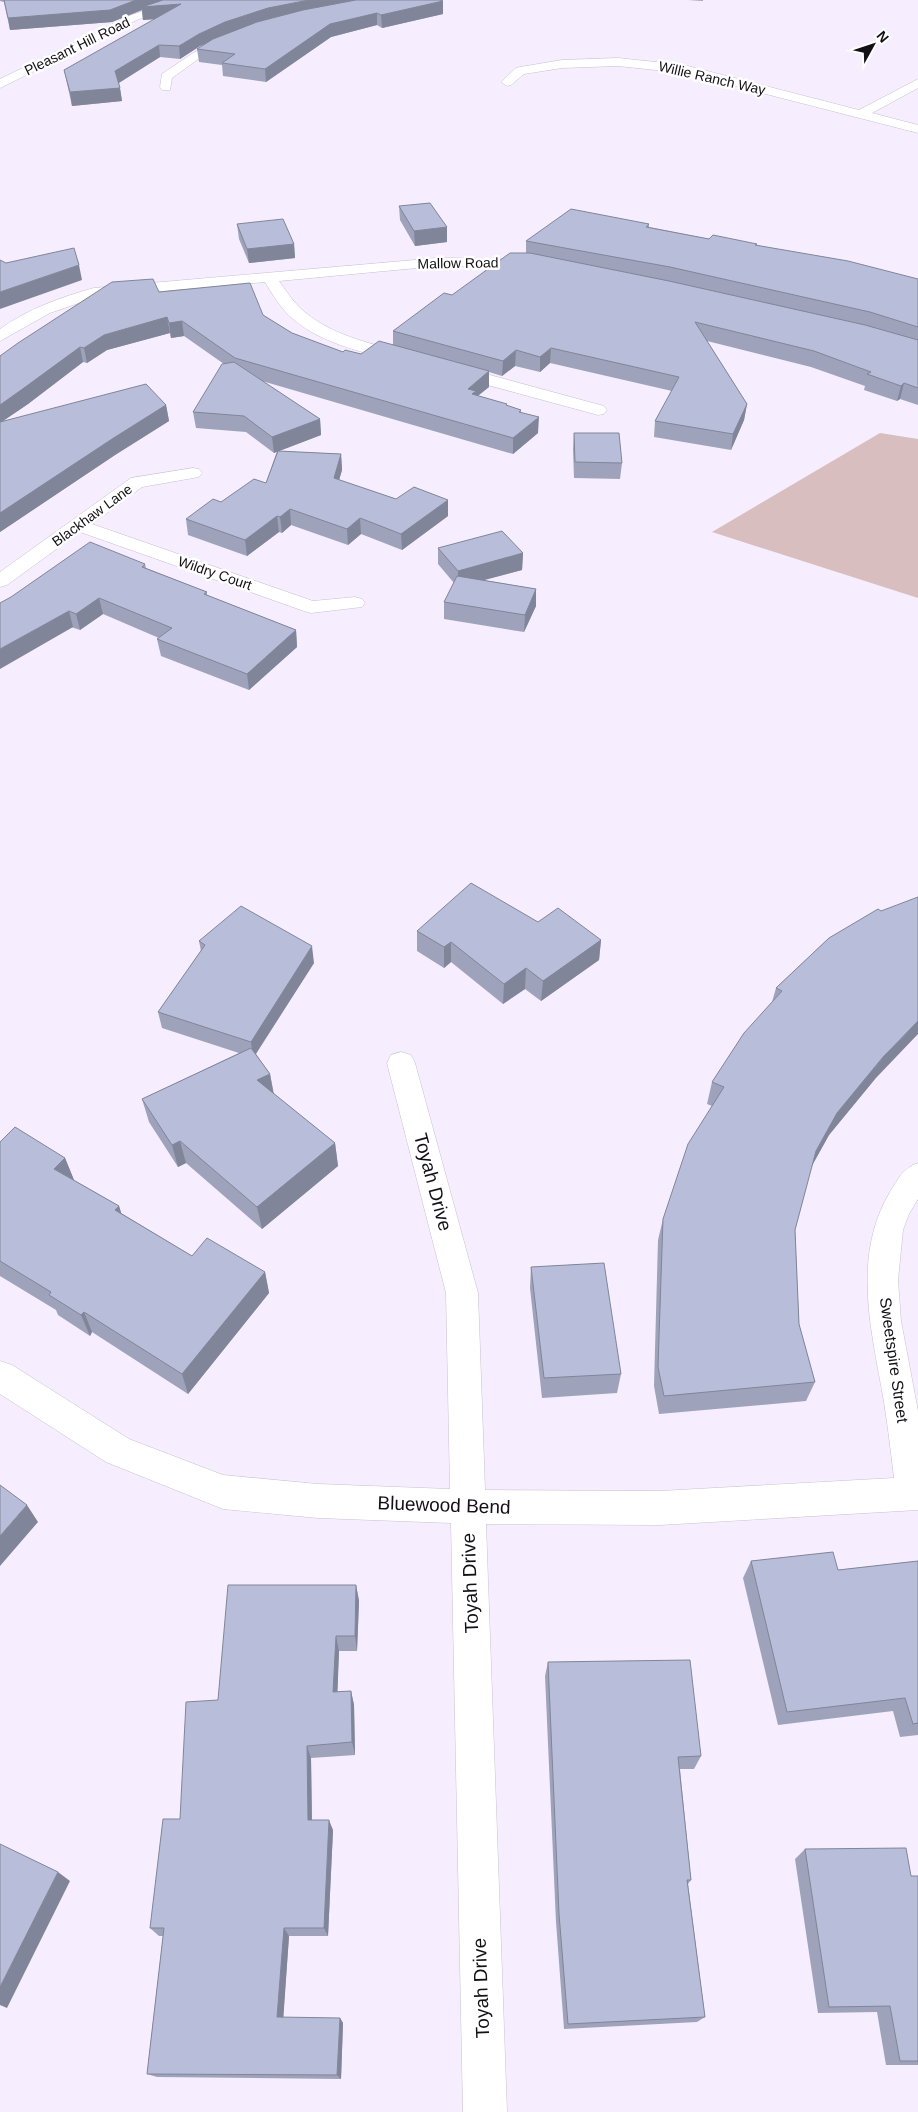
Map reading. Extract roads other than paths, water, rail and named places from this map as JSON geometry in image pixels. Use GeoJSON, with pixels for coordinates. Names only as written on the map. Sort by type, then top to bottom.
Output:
{"type":"FeatureCollection","features":[{"type":"Feature","properties":{"kind":"street","name":"Pleasant Hill Road"},"geometry":{"type":"LineString","coordinates":[[0,84],[133,18],[183,0]]}},
{"type":"Feature","properties":{"kind":"street"},"geometry":{"type":"LineString","coordinates":[[166,86],[166,77],[197,55],[241,35]]}},
{"type":"Feature","properties":{"kind":"street","name":"Willie Ranch Way"},"geometry":{"type":"LineString","coordinates":[[507,82],[520,71],[540,67],[588,63],[643,63],[684,68],[918,129]]}},
{"type":"Feature","properties":{"kind":"street"},"geometry":{"type":"LineString","coordinates":[[861,114],[918,83]]}},
{"type":"Feature","properties":{"kind":"street","name":"Mallow Road"},"geometry":{"type":"LineString","coordinates":[[0,336],[19,322],[47,307],[94,293],[438,262],[530,262],[549,266]]}},
{"type":"Feature","properties":{"kind":"street"},"geometry":{"type":"LineString","coordinates":[[269,277],[285,300],[305,320],[340,338],[419,361]]}},
{"type":"Feature","properties":{"kind":"street"},"geometry":{"type":"LineString","coordinates":[[438,366],[598,410]]}},
{"type":"Feature","properties":{"kind":"street","name":"Blackhaw Lane"},"geometry":{"type":"LineString","coordinates":[[0,581],[137,482],[193,473]]}},
{"type":"Feature","properties":{"kind":"street","name":"Wildry Court"},"geometry":{"type":"LineString","coordinates":[[77,525],[311,607],[355,603]]}},
{"type":"Feature","properties":{"kind":"street","name":"Toyah Drive"},"geometry":{"type":"LineString","coordinates":[[401,1063],[462,1293],[485,2112]]}},
{"type":"Feature","properties":{"kind":"street","name":"Sweetspire Street"},"geometry":{"type":"LineString","coordinates":[[916,1493],[886,1328],[882,1276],[886,1238],[897,1205],[918,1174]]}},
{"type":"Feature","properties":{"kind":"street","name":"Bluewood Bend"},"geometry":{"type":"LineString","coordinates":[[0,1376],[118,1451],[223,1492],[318,1501],[468,1507],[660,1508],[916,1493]]}}]}
